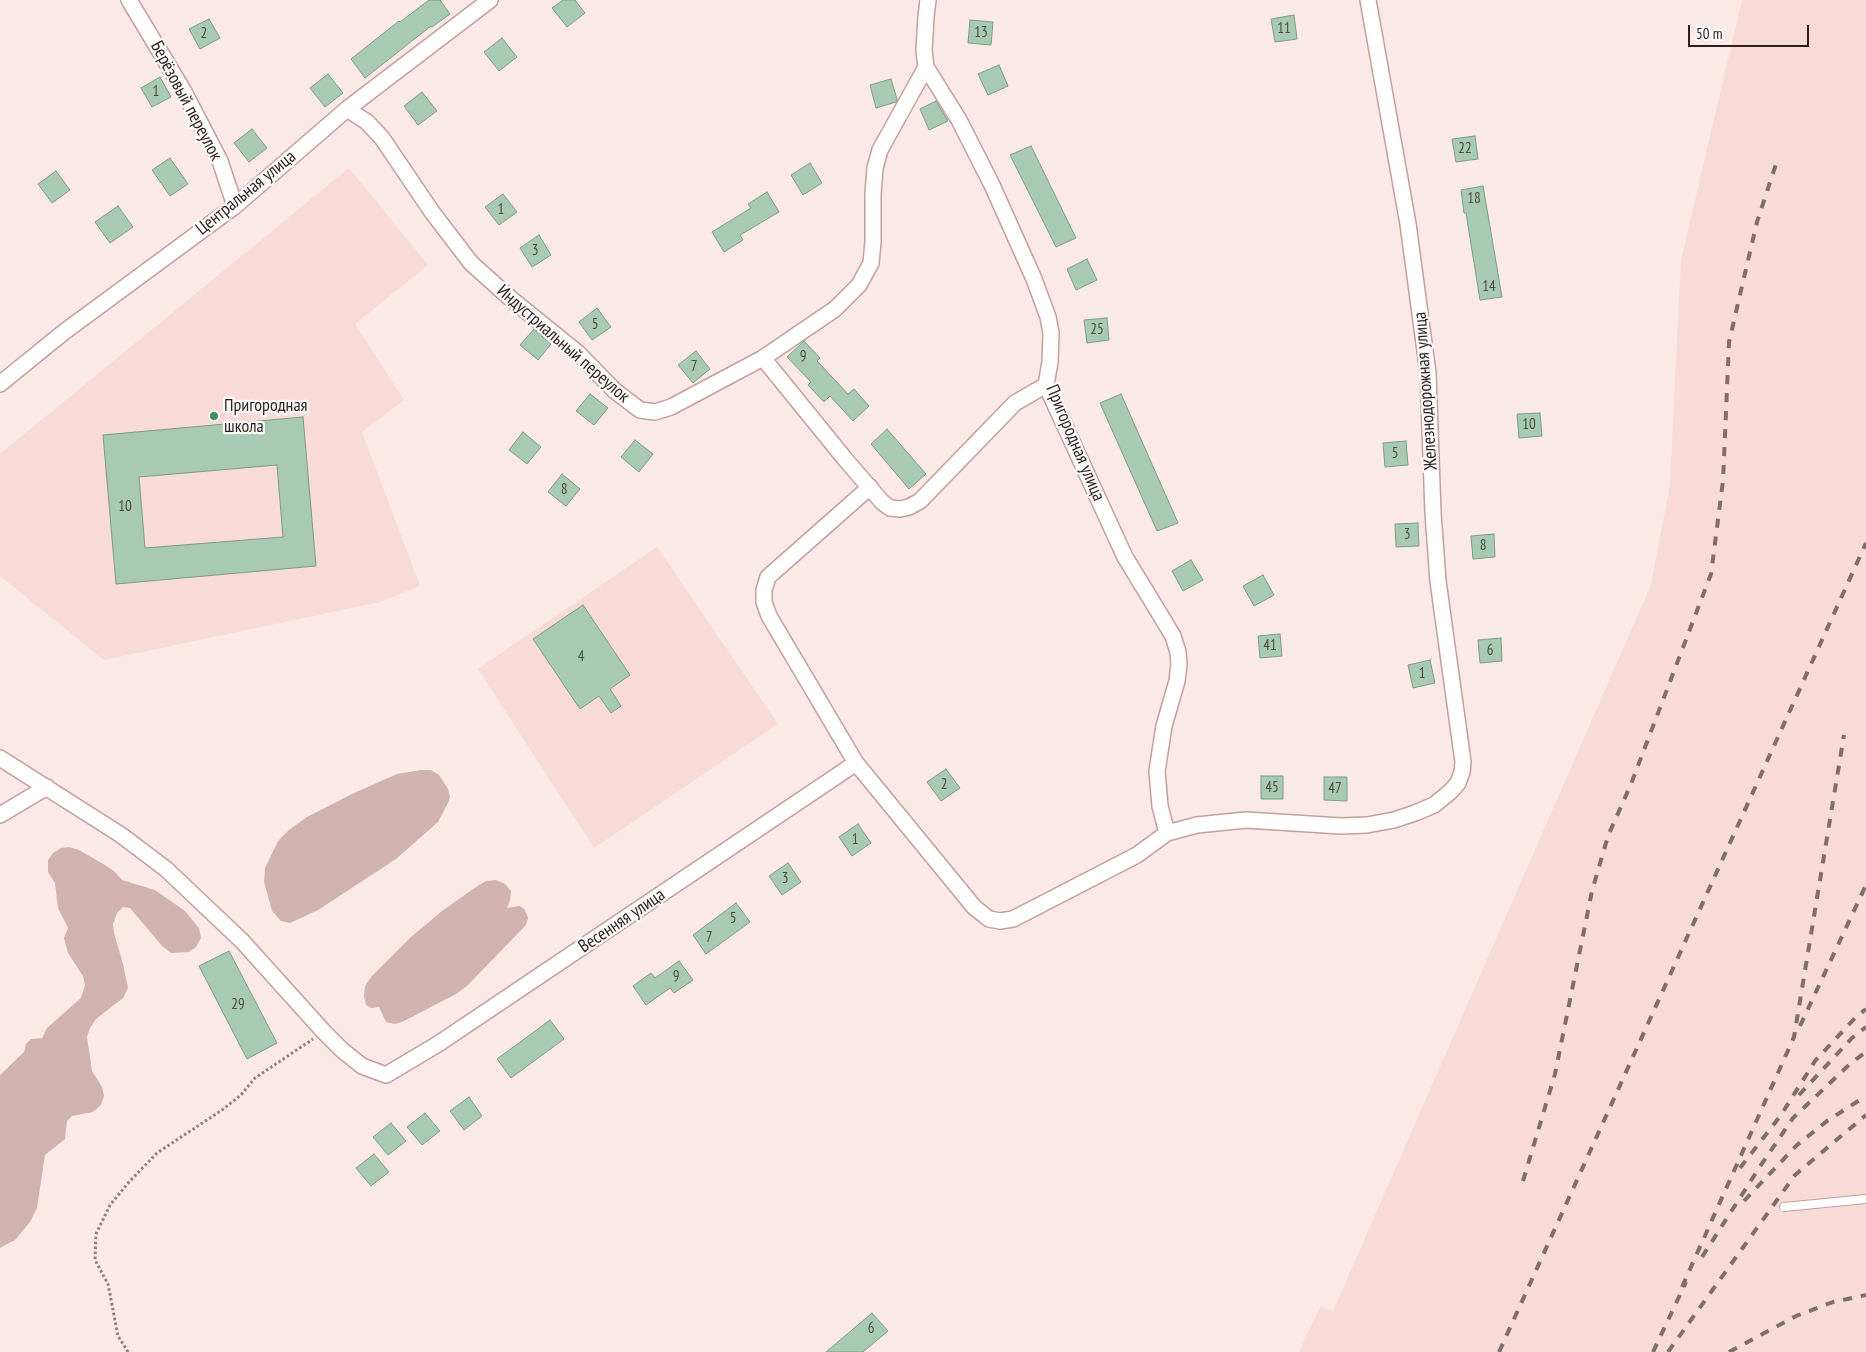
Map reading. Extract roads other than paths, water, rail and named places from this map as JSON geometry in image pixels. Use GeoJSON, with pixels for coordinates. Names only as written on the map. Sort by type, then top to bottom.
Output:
{"type":"FeatureCollection","features":[{"type":"Feature","properties":{"kind":"street","name":"Берёзовый переулок"},"geometry":{"type":"LineString","coordinates":[[129,0],[184,90],[220,161],[235,206]]}},
{"type":"Feature","properties":{"kind":"street","name":"Центральная улица"},"geometry":{"type":"LineString","coordinates":[[0,384],[64,332],[235,206],[347,109],[490,0]]}},
{"type":"Feature","properties":{"kind":"street","name":"Пригородная улица"},"geometry":{"type":"LineString","coordinates":[[928,0],[924,50],[926,67],[959,120],[992,185],[1048,317],[1051,333],[1050,362],[1046,385],[1125,557],[1164,621],[1178,652],[1177,681],[1164,726],[1157,771],[1160,806],[1168,833]]}},
{"type":"Feature","properties":{"kind":"street","name":"Железнодорожная улица"},"geometry":{"type":"LineString","coordinates":[[1168,833],[1212,822],[1246,820],[1341,826],[1367,825],[1394,820],[1434,805],[1458,783],[1462,772],[1463,750],[1438,581],[1433,514],[1430,395],[1427,364],[1408,224],[1368,0]]}},
{"type":"Feature","properties":{"kind":"street","name":"Индустриальный переулок"},"geometry":{"type":"LineString","coordinates":[[347,109],[367,122],[382,138],[432,212],[471,263],[578,354],[615,391],[640,410],[655,412],[670,407],[763,358],[835,309],[859,285],[871,263],[873,242],[872,194],[875,168],[880,150],[926,67]]}},
{"type":"Feature","properties":{"kind":"street"},"geometry":{"type":"LineString","coordinates":[[763,358],[882,502],[890,508],[909,507],[920,501],[1015,403],[1046,385]]}},
{"type":"Feature","properties":{"kind":"street"},"geometry":{"type":"LineString","coordinates":[[870,487],[768,577],[764,590],[764,602],[769,616],[856,763],[974,907],[989,919],[1000,921],[1013,919],[1137,855],[1168,833]]}},
{"type":"Feature","properties":{"kind":"street"},"geometry":{"type":"LineString","coordinates":[[0,758],[47,787],[0,815]]}},
{"type":"Feature","properties":{"kind":"street","name":"Весенняя улица"},"geometry":{"type":"LineString","coordinates":[[47,787],[121,835],[166,869],[242,941],[324,1032],[362,1066],[386,1076],[438,1044],[856,763]]}},
{"type":"Feature","properties":{"kind":"lane"},"geometry":{"type":"LineString","coordinates":[[1784,1207],[1866,1199]]}},
{"type":"Feature","properties":{"kind":"railway"},"geometry":{"type":"LineString","coordinates":[[1523,1181],[1555,1074],[1592,891],[1608,836],[1631,784],[1711,574],[1723,481],[1729,342],[1757,222],[1778,158]]}},
{"type":"Feature","properties":{"kind":"railway"},"geometry":{"type":"LineString","coordinates":[[1499,1352],[1866,543]]}},
{"type":"Feature","properties":{"kind":"railway"},"geometry":{"type":"LineString","coordinates":[[1682,1287],[1794,1037],[1844,735]]}},
{"type":"Feature","properties":{"kind":"railway"},"geometry":{"type":"LineString","coordinates":[[1800,1026],[1866,885]]}},
{"type":"Feature","properties":{"kind":"railway"},"geometry":{"type":"LineString","coordinates":[[1740,1168],[1781,1115],[1815,1061],[1855,1018],[1866,1009]]}},
{"type":"Feature","properties":{"kind":"railway"},"geometry":{"type":"LineString","coordinates":[[1799,1095],[1852,1038],[1866,1027]]}},
{"type":"Feature","properties":{"kind":"railway"},"geometry":{"type":"LineString","coordinates":[[1702,1257],[1793,1118],[1851,1063],[1866,1052]]}},
{"type":"Feature","properties":{"kind":"railway"},"geometry":{"type":"LineString","coordinates":[[1744,1201],[1797,1145],[1827,1121],[1866,1096]]}},
{"type":"Feature","properties":{"kind":"railway"},"geometry":{"type":"LineString","coordinates":[[1668,1352],[1795,1175],[1866,1115]]}},
{"type":"Feature","properties":{"kind":"railway"},"geometry":{"type":"LineString","coordinates":[[1653,1352],[1686,1282]]}},
{"type":"Feature","properties":{"kind":"railway"},"geometry":{"type":"LineString","coordinates":[[1729,1352],[1796,1316],[1833,1302],[1866,1295]]}},
{"type":"Feature","properties":{"kind":"place","name":"Пригородная школа"},"geometry":{"type":"Point","coordinates":[214,416]}}]}
